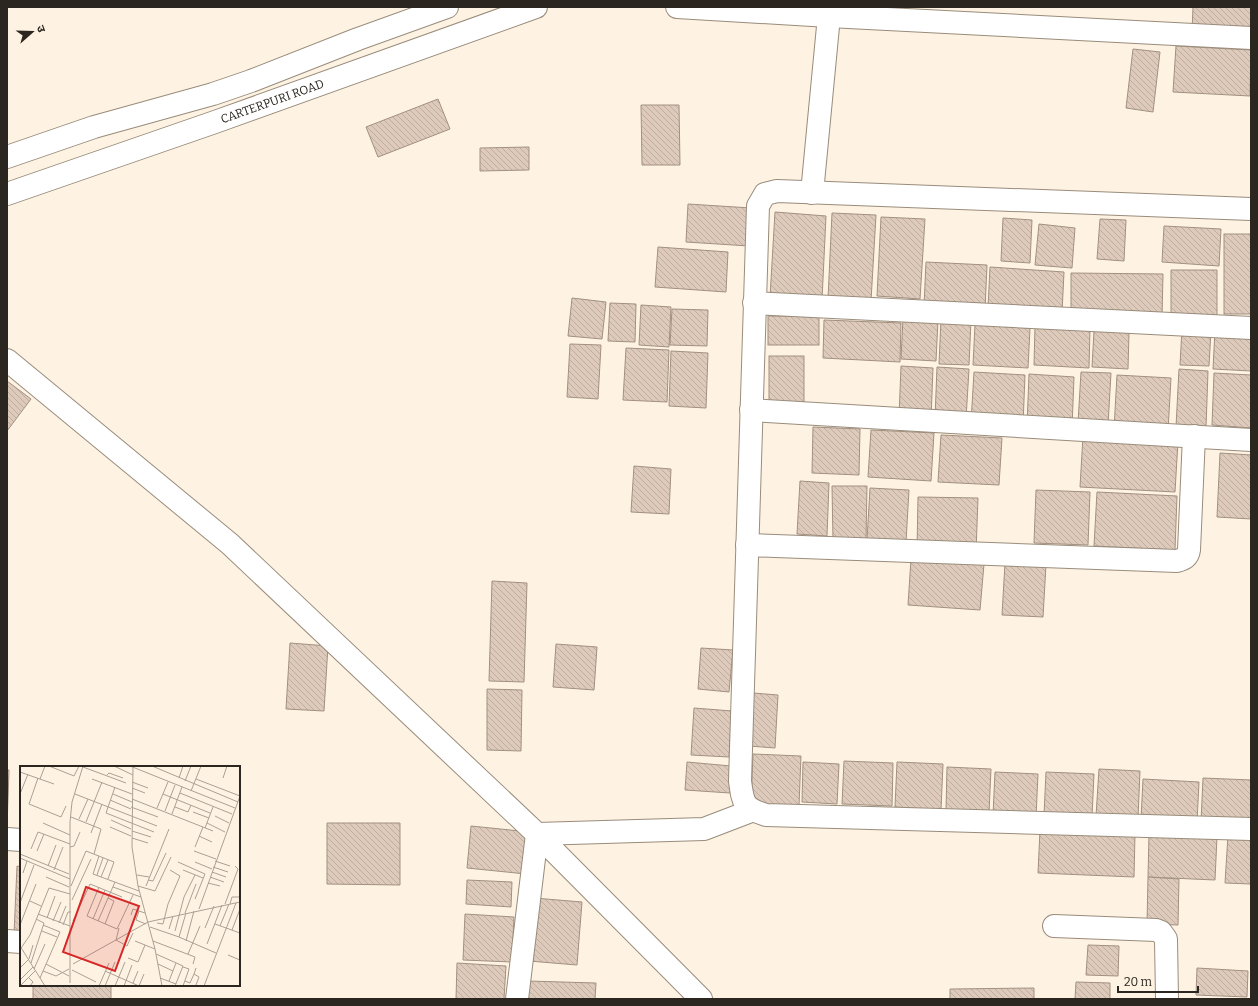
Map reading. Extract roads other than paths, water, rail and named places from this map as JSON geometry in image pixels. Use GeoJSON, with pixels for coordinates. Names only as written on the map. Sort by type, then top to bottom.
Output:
{"type":"FeatureCollection","features":[{"type":"Feature","properties":{"kind":"street"},"geometry":{"type":"LineString","coordinates":[[7,157],[94,127],[251,82],[358,39],[447,7]]}},
{"type":"Feature","properties":{"kind":"street","name":"CARTERPURI ROAD"},"geometry":{"type":"LineString","coordinates":[[7,194],[215,122],[536,7]]}},
{"type":"Feature","properties":{"kind":"street"},"geometry":{"type":"LineString","coordinates":[[677,7],[1251,38]]}},
{"type":"Feature","properties":{"kind":"street"},"geometry":{"type":"LineString","coordinates":[[812,193],[829,16]]}},
{"type":"Feature","properties":{"kind":"street"},"geometry":{"type":"LineString","coordinates":[[751,811],[743,800],[740,781],[754,303],[758,206],[764,194],[776,191],[1251,209]]}},
{"type":"Feature","properties":{"kind":"street"},"geometry":{"type":"LineString","coordinates":[[754,303],[1251,328]]}},
{"type":"Feature","properties":{"kind":"street"},"geometry":{"type":"LineString","coordinates":[[7,360],[230,544],[537,834],[701,999]]}},
{"type":"Feature","properties":{"kind":"street"},"geometry":{"type":"LineString","coordinates":[[751,410],[1251,440]]}},
{"type":"Feature","properties":{"kind":"street"},"geometry":{"type":"LineString","coordinates":[[747,545],[1169,560],[1183,559],[1188,555],[1190,550],[1194,436]]}},
{"type":"Feature","properties":{"kind":"street"},"geometry":{"type":"LineString","coordinates":[[537,834],[704,829],[751,811],[766,815],[1251,830]]}},
{"type":"Feature","properties":{"kind":"street"},"geometry":{"type":"LineString","coordinates":[[517,999],[537,834]]}},
{"type":"Feature","properties":{"kind":"street"},"geometry":{"type":"LineString","coordinates":[[7,839],[20,840]]}},
{"type":"Feature","properties":{"kind":"street"},"geometry":{"type":"LineString","coordinates":[[1054,926],[1156,930],[1161,932],[1166,939],[1167,999]]}},
{"type":"Feature","properties":{"kind":"street"},"geometry":{"type":"LineString","coordinates":[[7,941],[20,942]]}}]}
